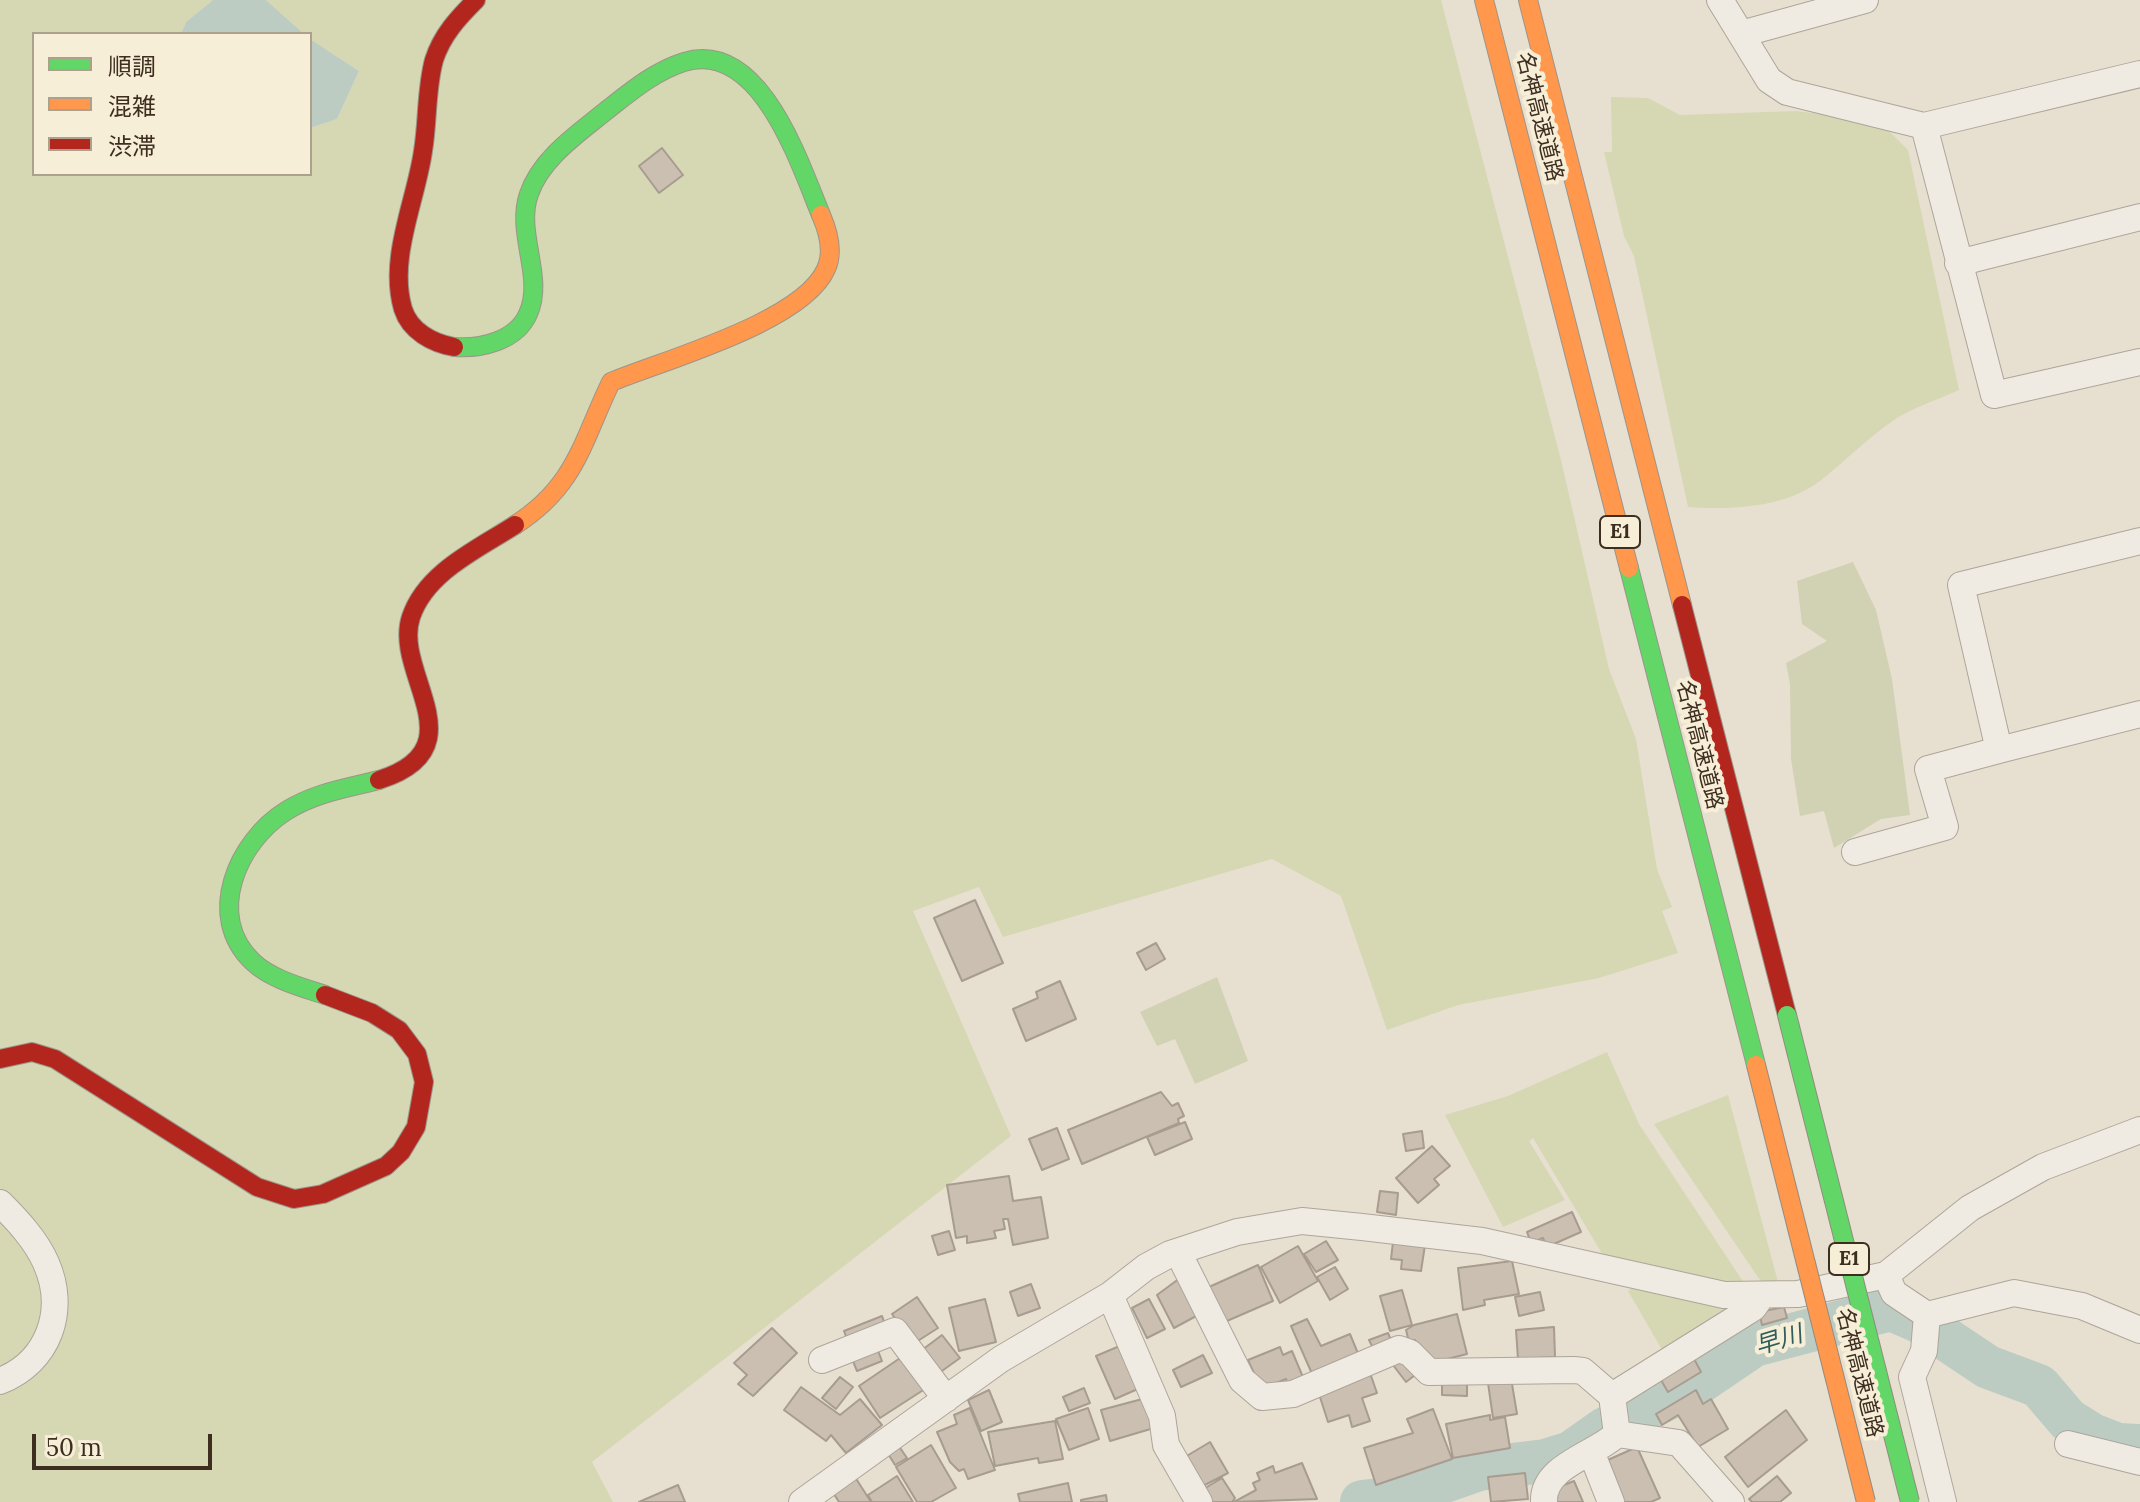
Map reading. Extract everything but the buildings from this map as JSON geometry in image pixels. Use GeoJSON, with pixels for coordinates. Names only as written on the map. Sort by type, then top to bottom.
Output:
{"type":"FeatureCollection","features":[{"type":"Feature","properties":{"kind":"main road"},"geometry":{"type":"LineString","coordinates":[[0,1059],[32,1052],[55,1059],[244,1179],[277,1195],[298,1200],[318,1196],[389,1164],[409,1143],[419,1119],[421,1073],[417,1054],[400,1031],[389,1024],[356,1006],[267,972],[247,957],[235,940],[228,904],[242,857],[264,826],[300,800],[384,779],[409,765],[423,748],[430,725],[429,704],[411,652],[410,620],[441,573],[513,526],[564,485],[611,382],[780,312],[825,271],[829,257],[827,228],[771,110],[752,80],[730,64],[704,59],[678,61],[656,73],[560,150],[535,176],[527,195],[524,220],[534,298],[526,318],[510,335],[478,346],[443,345],[422,337],[407,321],[399,299],[400,271],[421,168],[427,82],[437,46],[448,27],[476,0]]}},
{"type":"Feature","properties":{"kind":"main road","name":"名神高速道路"},"geometry":{"type":"LineString","coordinates":[[1484,0],[1866,1502]]}},
{"type":"Feature","properties":{"kind":"main road","name":"名神高速道路"},"geometry":{"type":"LineString","coordinates":[[1528,0],[1910,1502]]}},
{"type":"Feature","properties":{"kind":"street"},"geometry":{"type":"LineString","coordinates":[[1720,0],[1769,80],[1787,92],[1924,126],[2140,74]]}},
{"type":"Feature","properties":{"kind":"street"},"geometry":{"type":"LineString","coordinates":[[1741,34],[1865,0]]}},
{"type":"Feature","properties":{"kind":"street"},"geometry":{"type":"LineString","coordinates":[[1924,126],[1994,395],[2140,362]]}},
{"type":"Feature","properties":{"kind":"street"},"geometry":{"type":"LineString","coordinates":[[1958,263],[2140,217]]}},
{"type":"Feature","properties":{"kind":"street"},"geometry":{"type":"LineString","coordinates":[[1999,750],[1961,585],[2140,541]]}},
{"type":"Feature","properties":{"kind":"street"},"geometry":{"type":"LineString","coordinates":[[1855,852],[1945,827],[1928,769],[2140,714]]}},
{"type":"Feature","properties":{"kind":"street"},"geometry":{"type":"LineString","coordinates":[[802,1502],[1001,1359],[1110,1295],[1146,1267],[1178,1252],[1258,1227],[1302,1221],[1482,1241],[1724,1295],[1761,1297],[1798,1294],[1886,1275],[1970,1208],[2043,1167],[2140,1130]]}},
{"type":"Feature","properties":{"kind":"street"},"geometry":{"type":"LineString","coordinates":[[0,1203],[21,1224],[45,1261],[55,1292],[56,1313],[39,1355],[16,1375],[0,1381]]}},
{"type":"Feature","properties":{"kind":"street"},"geometry":{"type":"LineString","coordinates":[[1178,1252],[1237,1371],[1252,1392],[1262,1397],[1293,1394],[1399,1349],[1410,1353],[1429,1372],[1583,1371],[1615,1420],[1687,1448],[1731,1502]]}},
{"type":"Feature","properties":{"kind":"street"},"geometry":{"type":"LineString","coordinates":[[1886,1275],[1894,1293],[1927,1323]]}},
{"type":"Feature","properties":{"kind":"street"},"geometry":{"type":"LineString","coordinates":[[1927,1323],[2014,1293],[2082,1306],[2140,1330]]}},
{"type":"Feature","properties":{"kind":"street"},"geometry":{"type":"LineString","coordinates":[[1110,1295],[1162,1416],[1166,1445],[1199,1502]]}},
{"type":"Feature","properties":{"kind":"street"},"geometry":{"type":"LineString","coordinates":[[1544,1502],[1548,1481],[1557,1472],[1592,1454],[1615,1420],[1753,1308],[1761,1297]]}},
{"type":"Feature","properties":{"kind":"street"},"geometry":{"type":"LineString","coordinates":[[1927,1323],[1924,1351],[1912,1377],[1943,1502]]}},
{"type":"Feature","properties":{"kind":"street"},"geometry":{"type":"LineString","coordinates":[[822,1360],[895,1331],[946,1399]]}},
{"type":"Feature","properties":{"kind":"street"},"geometry":{"type":"LineString","coordinates":[[2068,1444],[2140,1462]]}},
{"type":"Feature","properties":{"kind":"street"},"geometry":{"type":"LineString","coordinates":[[1592,1454],[1611,1502]]}},
{"type":"Feature","properties":{"kind":"green space"},"geometry":{"type":"Polygon","coordinates":[[[0,0],[213,0],[186,22],[182,32],[32,32],[32,176],[312,176],[312,127],[337,119],[359,71],[312,40],[312,32],[302,32],[266,0],[1441,0],[1561,460],[1609,669],[1636,739],[1657,869],[1672,907],[1662,911],[1678,953],[1599,978],[1458,1005],[1387,1030],[1341,896],[1272,859],[1003,937],[979,887],[913,911],[1011,1136],[592,1462],[613,1502],[0,1502],[0,0]]]}},
{"type":"Feature","properties":{"kind":"green space"},"geometry":{"type":"Polygon","coordinates":[[[1611,97],[1648,98],[1680,115],[1796,111],[1879,121],[1908,150],[1959,390],[1897,418],[1820,481],[1790,497],[1739,507],[1688,507],[1634,256],[1624,236],[1604,152],[1612,152],[1611,97]]]}},
{"type":"Feature","properties":{"kind":"green space"},"geometry":{"type":"Polygon","coordinates":[[[1853,562],[1876,610],[1892,679],[1910,815],[1881,819],[1834,848],[1824,811],[1800,816],[1791,759],[1790,684],[1786,663],[1827,641],[1802,624],[1797,581],[1853,562]]]}},
{"type":"Feature","properties":{"kind":"green space"},"geometry":{"type":"Polygon","coordinates":[[[1217,977],[1248,1061],[1195,1084],[1175,1039],[1157,1046],[1140,1012],[1217,977]]]}},
{"type":"Feature","properties":{"kind":"green space"},"geometry":{"type":"Polygon","coordinates":[[[1607,1052],[1639,1124],[1746,1286],[1604,1257],[1533,1138],[1529,1141],[1565,1200],[1503,1227],[1445,1115],[1508,1096],[1607,1052]]]}},
{"type":"Feature","properties":{"kind":"green space"},"geometry":{"type":"Polygon","coordinates":[[[1728,1095],[1778,1282],[1762,1283],[1654,1124],[1728,1095]]]}},
{"type":"Feature","properties":{"kind":"green space"},"geometry":{"type":"Polygon","coordinates":[[[1633,1287],[1722,1306],[1731,1314],[1665,1355],[1628,1291],[1633,1287]]]}},
{"type":"Feature","properties":{"kind":"shaded area"},"geometry":{"type":"Polygon","coordinates":[[[213,0],[266,0],[302,32],[182,32],[186,22],[213,0]]]}},
{"type":"Feature","properties":{"kind":"shaded area"},"geometry":{"type":"Polygon","coordinates":[[[312,40],[359,71],[337,119],[312,127],[312,40]]]}},
{"type":"Feature","properties":{"kind":"waterway","name":"早川"},"geometry":{"type":"LineString","coordinates":[[1362,1502],[1396,1498],[1479,1469],[1545,1461],[1571,1453],[1605,1429],[1695,1385],[1754,1345],[1891,1309],[1919,1321],[1988,1367],[2039,1386],[2068,1420],[2092,1435],[2118,1445],[2140,1446]]}},
{"type":"Feature","properties":{"kind":"traffic: fast"},"geometry":{"type":"LineString","coordinates":[[454,347],[486,345],[506,337],[528,314],[533,285],[526,209],[529,194],[542,169],[573,137],[625,96],[653,76],[684,62],[711,60],[734,69],[755,86],[788,137],[821,215]]}},
{"type":"Feature","properties":{"kind":"traffic: fast"},"geometry":{"type":"LineString","coordinates":[[1629,568],[1756,1065]]}},
{"type":"Feature","properties":{"kind":"traffic: fast"},"geometry":{"type":"LineString","coordinates":[[325,995],[277,978],[253,962],[238,944],[231,923],[229,902],[233,880],[254,841],[286,811],[319,795],[379,780]]}},
{"type":"Feature","properties":{"kind":"traffic: fast"},"geometry":{"type":"LineString","coordinates":[[1787,1015],[1910,1502]]}},
{"type":"Feature","properties":{"kind":"traffic: slow"},"geometry":{"type":"LineString","coordinates":[[1484,0],[1629,568]]}},
{"type":"Feature","properties":{"kind":"traffic: slow"},"geometry":{"type":"LineString","coordinates":[[1528,0],[1682,605]]}},
{"type":"Feature","properties":{"kind":"traffic: slow"},"geometry":{"type":"LineString","coordinates":[[515,525],[552,495],[565,478],[611,382],[730,337],[790,306],[812,288],[826,269],[830,256],[828,235],[821,215]]}},
{"type":"Feature","properties":{"kind":"traffic: slow"},"geometry":{"type":"LineString","coordinates":[[1756,1065],[1866,1502]]}},
{"type":"Feature","properties":{"kind":"traffic: jam"},"geometry":{"type":"LineString","coordinates":[[454,347],[430,339],[411,324],[403,309],[399,270],[420,170],[434,60],[446,35],[476,0]]}},
{"type":"Feature","properties":{"kind":"traffic: jam"},"geometry":{"type":"LineString","coordinates":[[379,780],[409,766],[424,749],[429,729],[408,639],[411,617],[418,601],[428,587],[455,563],[515,525]]}},
{"type":"Feature","properties":{"kind":"traffic: jam"},"geometry":{"type":"LineString","coordinates":[[1682,605],[1787,1015]]}},
{"type":"Feature","properties":{"kind":"traffic: jam"},"geometry":{"type":"LineString","coordinates":[[0,1059],[32,1052],[55,1059],[257,1187],[294,1199],[323,1194],[386,1166],[401,1152],[416,1127],[424,1082],[417,1054],[399,1030],[372,1013],[325,995]]}}]}
